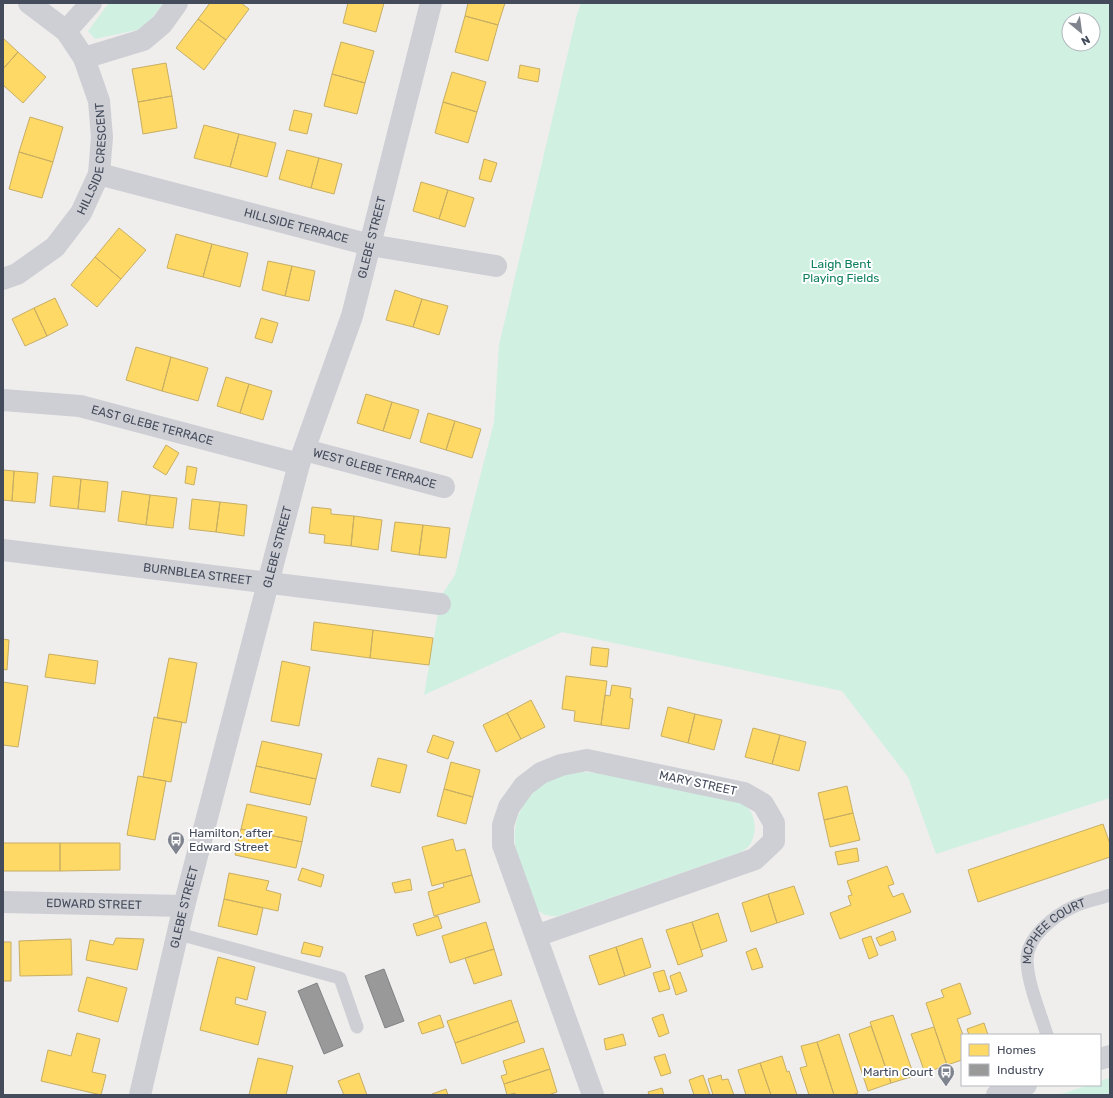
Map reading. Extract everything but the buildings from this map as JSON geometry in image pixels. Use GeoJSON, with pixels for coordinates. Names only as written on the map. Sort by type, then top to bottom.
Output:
{"type":"FeatureCollection","features":[{"type":"Feature","properties":{"kind":"street","name":"HILLSIDE CRESCENT"},"geometry":{"type":"LineString","coordinates":[[3,279],[17,274],[55,247],[81,213],[99,174],[102,137],[99,101],[84,58],[66,31],[28,3]]}},
{"type":"Feature","properties":{"kind":"street"},"geometry":{"type":"LineString","coordinates":[[66,31],[91,3]]}},
{"type":"Feature","properties":{"kind":"street"},"geometry":{"type":"LineString","coordinates":[[84,58],[143,40],[162,24],[177,3]]}},
{"type":"Feature","properties":{"kind":"street","name":"GLEBE STREET"},"geometry":{"type":"LineString","coordinates":[[140,1095],[179,934],[184,906],[302,457],[352,316],[431,3]]}},
{"type":"Feature","properties":{"kind":"street","name":"HILLSIDE TERRACE"},"geometry":{"type":"LineString","coordinates":[[99,174],[370,245],[496,266]]}},
{"type":"Feature","properties":{"kind":"street","name":"EAST GLEBE TERRACE"},"geometry":{"type":"LineString","coordinates":[[3,400],[80,406],[302,457]]}},
{"type":"Feature","properties":{"kind":"street","name":"WEST GLEBE TERRACE"},"geometry":{"type":"LineString","coordinates":[[302,457],[444,487]]}},
{"type":"Feature","properties":{"kind":"street","name":"BURNBLEA STREET"},"geometry":{"type":"LineString","coordinates":[[3,550],[440,604]]}},
{"type":"Feature","properties":{"kind":"street","name":"MARY STREET"},"geometry":{"type":"LineString","coordinates":[[536,936],[755,859],[774,841],[774,823],[763,804],[744,792],[587,760],[561,765],[541,773],[524,786],[509,807],[503,825],[503,845],[593,1095]]}},
{"type":"Feature","properties":{"kind":"street","name":"EDWARD STREET"},"geometry":{"type":"LineString","coordinates":[[3,902],[184,906]]}},
{"type":"Feature","properties":{"kind":"street"},"geometry":{"type":"LineString","coordinates":[[997,1095],[1023,1086]]}},
{"type":"Feature","properties":{"kind":"lane","name":"MCPHEE COURT"},"geometry":{"type":"LineString","coordinates":[[1047,1034],[1028,975],[1027,959],[1031,944],[1042,929],[1054,919],[1075,906],[1110,895]]}},
{"type":"Feature","properties":{"kind":"lane"},"geometry":{"type":"LineString","coordinates":[[179,934],[340,978],[357,1027]]}},
{"type":"Feature","properties":{"kind":"green space"},"geometry":{"type":"Polygon","coordinates":[[[109,3],[163,3],[149,22],[137,30],[95,39],[88,31],[109,3]]]}},
{"type":"Feature","properties":{"kind":"green space","name":"Laigh Bent Playing Fields"},"geometry":{"type":"Polygon","coordinates":[[[581,3],[1110,3],[1110,798],[936,854],[908,777],[842,691],[562,632],[424,695],[441,596],[455,575],[494,422],[499,345],[577,14],[581,3]]]}},
{"type":"Feature","properties":{"kind":"green space"},"geometry":{"type":"Polygon","coordinates":[[[581,772],[600,773],[730,797],[745,805],[751,813],[755,828],[751,843],[741,852],[558,916],[551,916],[539,912],[533,907],[519,864],[515,835],[517,821],[522,808],[532,794],[546,781],[551,778],[581,772]]]}},
{"type":"Feature","properties":{"kind":"green space"},"geometry":{"type":"Polygon","coordinates":[[[1110,1078],[1110,1095],[1058,1095],[1086,1086],[1101,1086],[1101,1081],[1110,1078]]]}},
{"type":"Feature","properties":{"kind":"place","name":"Hamilton, after Edward Street"},"geometry":{"type":"Point","coordinates":[176,855]}},
{"type":"Feature","properties":{"kind":"place","name":"Martin Court"},"geometry":{"type":"Point","coordinates":[946,1087]}}]}
